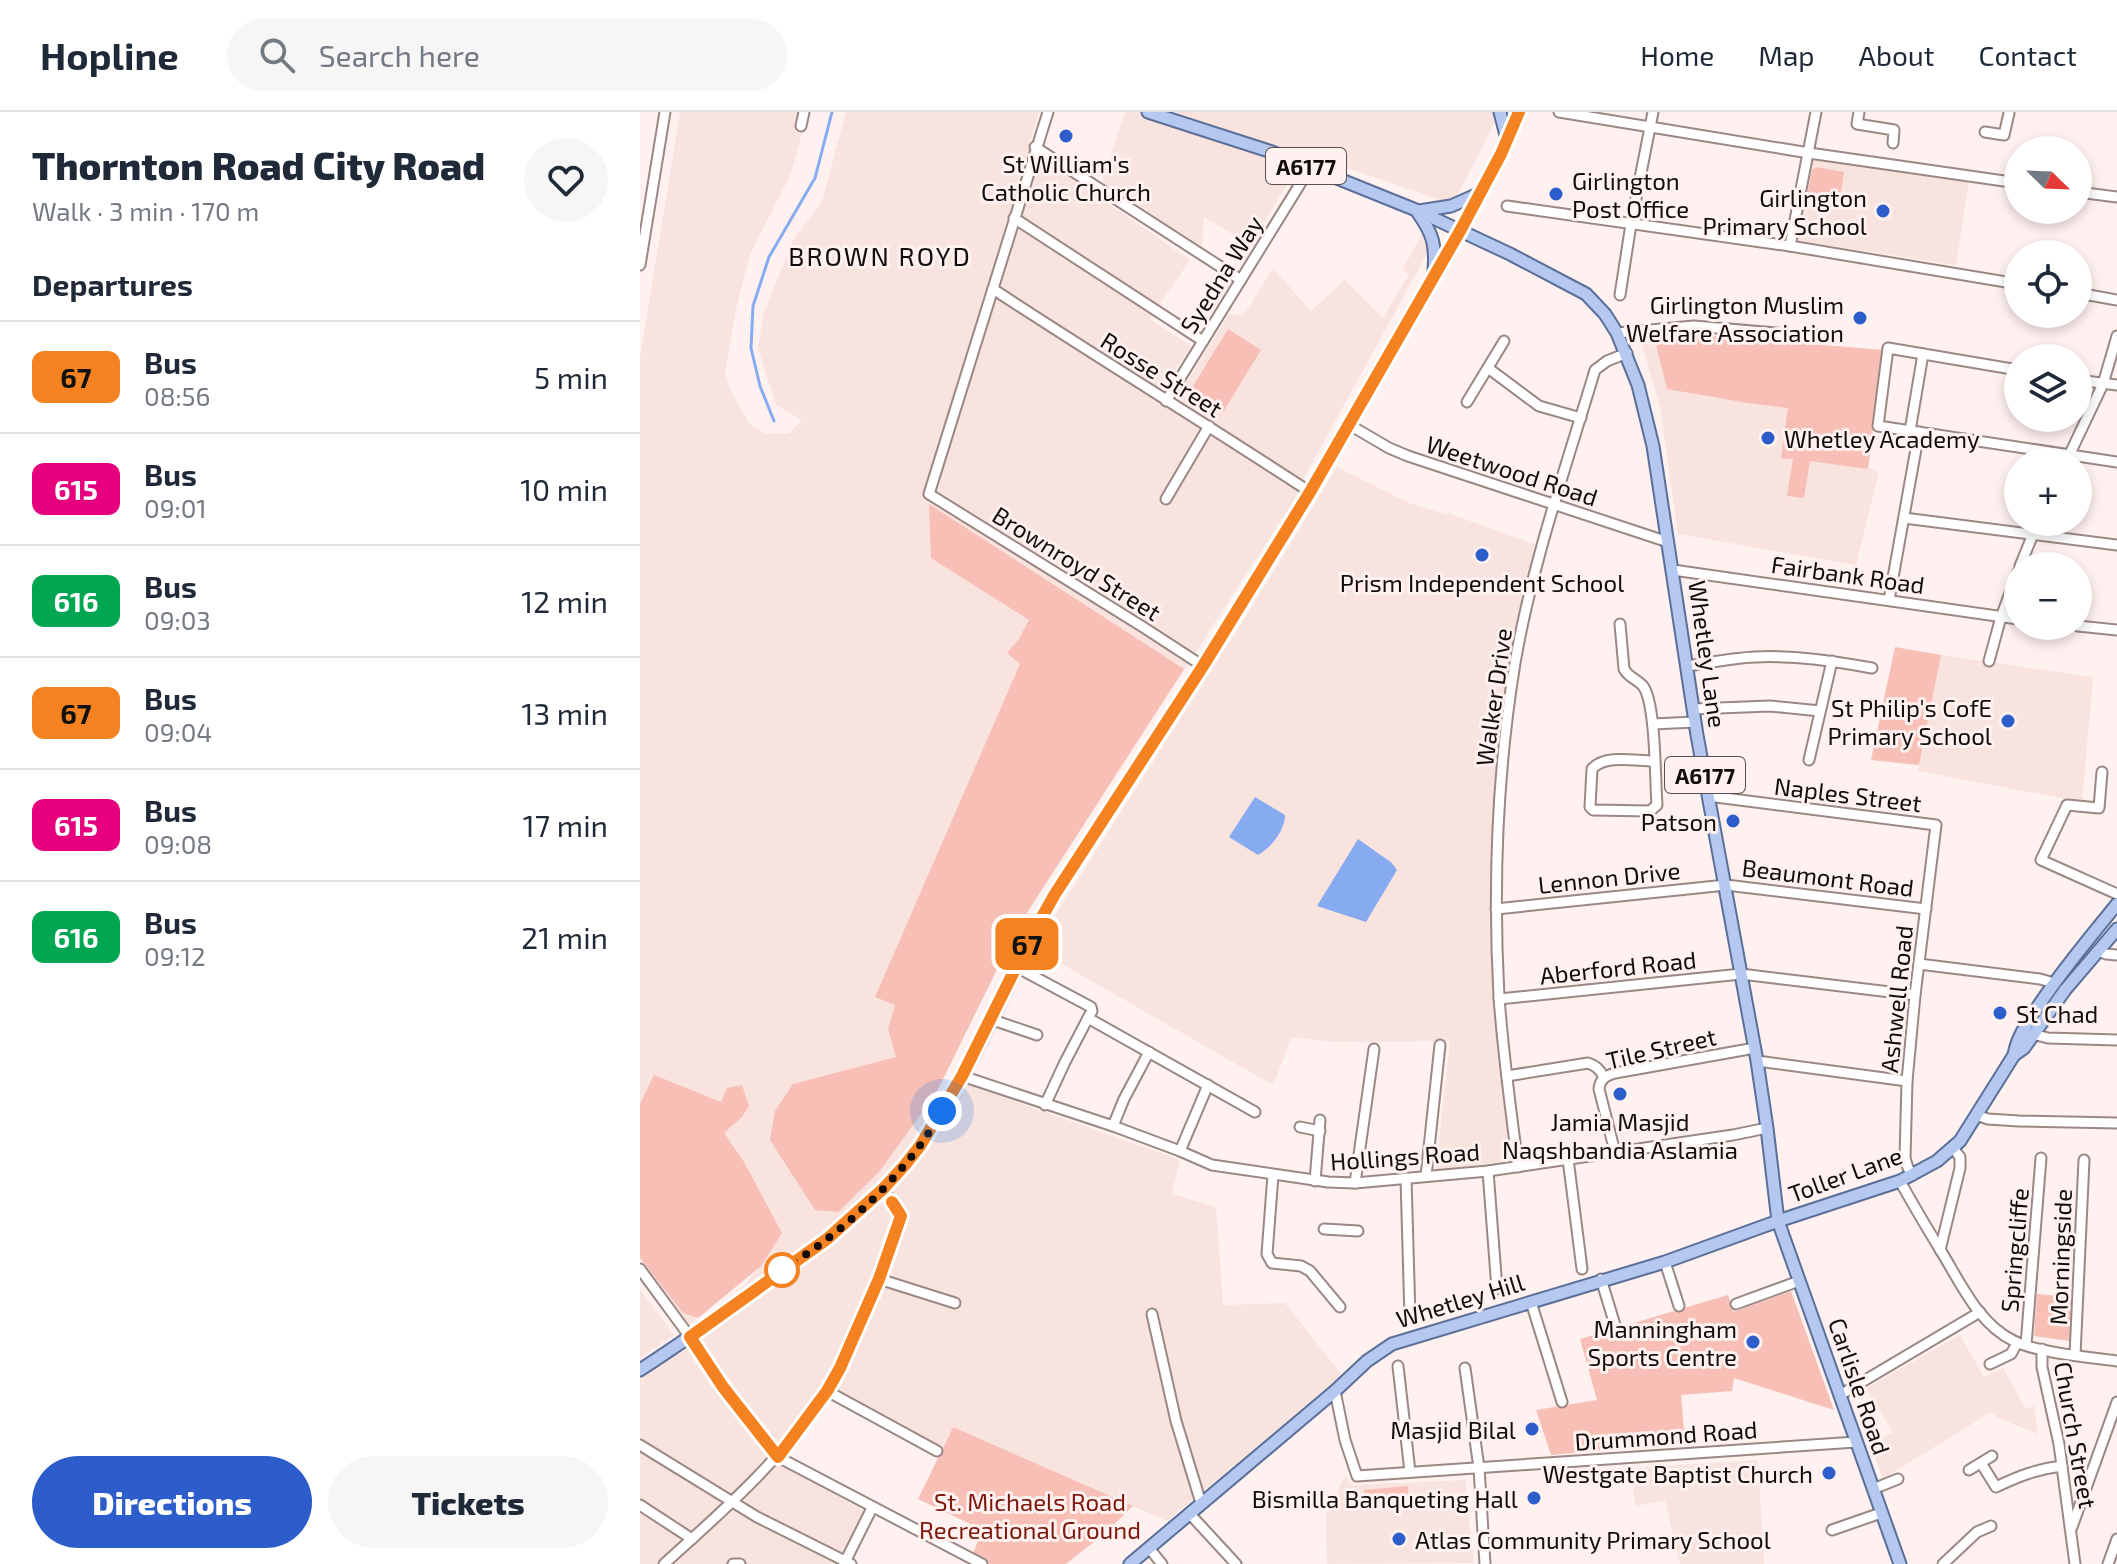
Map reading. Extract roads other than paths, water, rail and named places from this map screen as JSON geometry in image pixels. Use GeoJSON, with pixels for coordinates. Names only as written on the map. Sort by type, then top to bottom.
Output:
{"type":"FeatureCollection","features":[{"type":"Feature","properties":{"kind":"main road","name":"A6177"},"geometry":{"type":"LineString","coordinates":[[1148,112],[1310,168],[1460,231]]}},
{"type":"Feature","properties":{"kind":"main road"},"geometry":{"type":"LineString","coordinates":[[1500,112],[1507,140]]}},
{"type":"Feature","properties":{"kind":"main road"},"geometry":{"type":"LineString","coordinates":[[640,1370],[827,1239],[883,1189],[920,1146],[962,1076],[1055,894],[1203,666],[1310,492],[1460,231],[1519,112]]}},
{"type":"Feature","properties":{"kind":"main road"},"geometry":{"type":"LineString","coordinates":[[1434,275],[1436,252],[1433,239],[1417,211],[1451,206],[1479,194]]}},
{"type":"Feature","properties":{"kind":"main road","name":"Whetley Lane"},"geometry":{"type":"LineString","coordinates":[[1460,231],[1586,294],[1605,314],[1617,333],[1638,385],[1653,446],[1695,722],[1755,1048],[1778,1221]]}},
{"type":"Feature","properties":{"kind":"main road","name":"Toller Lane"},"geometry":{"type":"LineString","coordinates":[[2028,1032],[2054,983],[2117,904]]}},
{"type":"Feature","properties":{"kind":"main road","name":"Toller Lane"},"geometry":{"type":"LineString","coordinates":[[1778,1221],[1900,1181],[1937,1161],[1953,1148],[2014,1055],[2016,1042],[2117,929]]}},
{"type":"Feature","properties":{"kind":"main road"},"geometry":{"type":"LineString","coordinates":[[2083,946],[2098,951]]}},
{"type":"Feature","properties":{"kind":"main road"},"geometry":{"type":"LineString","coordinates":[[2054,983],[2065,990]]}},
{"type":"Feature","properties":{"kind":"main road","name":"Whetley Hill"},"geometry":{"type":"LineString","coordinates":[[1130,1564],[1367,1361],[1392,1344],[1665,1262],[1778,1221]]}},
{"type":"Feature","properties":{"kind":"main road","name":"Carlisle Road"},"geometry":{"type":"LineString","coordinates":[[1778,1221],[1900,1564]]}},
{"type":"Feature","properties":{"kind":"street"},"geometry":{"type":"LineString","coordinates":[[640,265],[644,215],[665,112]]}},
{"type":"Feature","properties":{"kind":"street"},"geometry":{"type":"LineString","coordinates":[[801,126],[804,112]]}},
{"type":"Feature","properties":{"kind":"street"},"geometry":{"type":"LineString","coordinates":[[993,289],[1048,112]]}},
{"type":"Feature","properties":{"kind":"street"},"geometry":{"type":"LineString","coordinates":[[1559,112],[2004,181]]}},
{"type":"Feature","properties":{"kind":"street"},"geometry":{"type":"LineString","coordinates":[[1620,295],[1653,112]]}},
{"type":"Feature","properties":{"kind":"street"},"geometry":{"type":"LineString","coordinates":[[1790,246],[1816,112]]}},
{"type":"Feature","properties":{"kind":"street"},"geometry":{"type":"LineString","coordinates":[[1859,112],[1857,124],[1894,130],[1893,143]]}},
{"type":"Feature","properties":{"kind":"street"},"geometry":{"type":"LineString","coordinates":[[1985,132],[2004,135],[2010,112]]}},
{"type":"Feature","properties":{"kind":"street"},"geometry":{"type":"LineString","coordinates":[[1035,147],[1241,280]]}},
{"type":"Feature","properties":{"kind":"street","name":"Syedna Way"},"geometry":{"type":"LineString","coordinates":[[1166,401],[1310,168]]}},
{"type":"Feature","properties":{"kind":"street"},"geometry":{"type":"LineString","coordinates":[[2092,194],[2117,197]]}},
{"type":"Feature","properties":{"kind":"street"},"geometry":{"type":"LineString","coordinates":[[1507,206],[1790,246],[2004,282]]}},
{"type":"Feature","properties":{"kind":"street"},"geometry":{"type":"LineString","coordinates":[[1014,218],[1203,341]]}},
{"type":"Feature","properties":{"kind":"street","name":"Rosse Street"},"geometry":{"type":"LineString","coordinates":[[993,289],[1310,492]]}},
{"type":"Feature","properties":{"kind":"street","name":"Brownroyd Street"},"geometry":{"type":"LineString","coordinates":[[993,289],[929,494],[1203,666]]}},
{"type":"Feature","properties":{"kind":"street"},"geometry":{"type":"LineString","coordinates":[[2092,296],[2117,300]]}},
{"type":"Feature","properties":{"kind":"street"},"geometry":{"type":"LineString","coordinates":[[1617,333],[1694,326],[1787,334]]}},
{"type":"Feature","properties":{"kind":"street"},"geometry":{"type":"LineString","coordinates":[[2073,448],[2103,384],[2117,336]]}},
{"type":"Feature","properties":{"kind":"street"},"geometry":{"type":"LineString","coordinates":[[1467,402],[1504,341]]}},
{"type":"Feature","properties":{"kind":"street"},"geometry":{"type":"LineString","coordinates":[[2004,368],[1888,348],[1878,426],[2006,448]]}},
{"type":"Feature","properties":{"kind":"street","name":"Walker Drive"},"geometry":{"type":"LineString","coordinates":[[1518,1167],[1499,999],[1496,909],[1504,746],[1515,663],[1533,579],[1595,370],[1627,353]]}},
{"type":"Feature","properties":{"kind":"street"},"geometry":{"type":"LineString","coordinates":[[1889,600],[1904,518],[1923,354]]}},
{"type":"Feature","properties":{"kind":"street"},"geometry":{"type":"LineString","coordinates":[[1488,368],[1539,406],[1581,418]]}},
{"type":"Feature","properties":{"kind":"street"},"geometry":{"type":"LineString","coordinates":[[2092,382],[2117,385]]}},
{"type":"Feature","properties":{"kind":"street","name":"Weetwood Road"},"geometry":{"type":"LineString","coordinates":[[1348,424],[1408,456],[1668,542]]}},
{"type":"Feature","properties":{"kind":"street"},"geometry":{"type":"LineString","coordinates":[[1166,499],[1209,426]]}},
{"type":"Feature","properties":{"kind":"street"},"geometry":{"type":"LineString","coordinates":[[2092,460],[2117,462]]}},
{"type":"Feature","properties":{"kind":"street"},"geometry":{"type":"LineString","coordinates":[[1904,518],[2004,530]]}},
{"type":"Feature","properties":{"kind":"street"},"geometry":{"type":"LineString","coordinates":[[2047,536],[2117,545]]}},
{"type":"Feature","properties":{"kind":"street","name":"Fairbank Road"},"geometry":{"type":"LineString","coordinates":[[1673,570],[2004,617]]}},
{"type":"Feature","properties":{"kind":"street"},"geometry":{"type":"LineString","coordinates":[[1989,661],[2004,609]]}},
{"type":"Feature","properties":{"kind":"street"},"geometry":{"type":"LineString","coordinates":[[1620,624],[1624,669],[1627,676],[1643,686],[1651,710],[1657,805],[1650,811],[1593,810],[1590,807],[1592,769],[1596,764],[1604,760],[1653,761]]}},
{"type":"Feature","properties":{"kind":"street"},"geometry":{"type":"LineString","coordinates":[[2092,627],[2117,630]]}},
{"type":"Feature","properties":{"kind":"street"},"geometry":{"type":"LineString","coordinates":[[1687,666],[1754,657],[1792,657],[1872,668]]}},
{"type":"Feature","properties":{"kind":"street"},"geometry":{"type":"LineString","coordinates":[[1809,760],[1832,661]]}},
{"type":"Feature","properties":{"kind":"street"},"geometry":{"type":"LineString","coordinates":[[1693,709],[1770,706],[1820,711]]}},
{"type":"Feature","properties":{"kind":"street"},"geometry":{"type":"LineString","coordinates":[[1653,724],[1695,722]]}},
{"type":"Feature","properties":{"kind":"street"},"geometry":{"type":"LineString","coordinates":[[2102,772],[2099,808],[2067,805],[2041,860],[2117,894]]}},
{"type":"Feature","properties":{"kind":"street","name":"Naples Street"},"geometry":{"type":"LineString","coordinates":[[1708,796],[1936,825]]}},
{"type":"Feature","properties":{"kind":"street","name":"Ashwell Road"},"geometry":{"type":"LineString","coordinates":[[1913,1175],[1905,1158],[1907,1081],[1936,825]]}},
{"type":"Feature","properties":{"kind":"street","name":"Lennon Drive"},"geometry":{"type":"LineString","coordinates":[[1496,909],[1726,885]]}},
{"type":"Feature","properties":{"kind":"street","name":"Beaumont Road"},"geometry":{"type":"LineString","coordinates":[[1726,885],[1926,909]]}},
{"type":"Feature","properties":{"kind":"street"},"geometry":{"type":"LineString","coordinates":[[2098,951],[2117,955]]}},
{"type":"Feature","properties":{"kind":"street"},"geometry":{"type":"LineString","coordinates":[[1919,964],[2054,983]]}},
{"type":"Feature","properties":{"kind":"street"},"geometry":{"type":"LineString","coordinates":[[1016,967],[1091,1007],[1092,1011],[1045,1105]]}},
{"type":"Feature","properties":{"kind":"street","name":"Aberford Road"},"geometry":{"type":"LineString","coordinates":[[1499,999],[1741,974],[1915,995]]}},
{"type":"Feature","properties":{"kind":"street"},"geometry":{"type":"LineString","coordinates":[[1088,1018],[1255,1112]]}},
{"type":"Feature","properties":{"kind":"street"},"geometry":{"type":"LineString","coordinates":[[990,1019],[1037,1035]]}},
{"type":"Feature","properties":{"kind":"street"},"geometry":{"type":"LineString","coordinates":[[2028,1032],[2048,1038],[2117,1040]]}},
{"type":"Feature","properties":{"kind":"street"},"geometry":{"type":"LineString","coordinates":[[1426,1176],[1440,1045]]}},
{"type":"Feature","properties":{"kind":"street","name":"Tile Street"},"geometry":{"type":"LineString","coordinates":[[1615,1152],[1599,1089],[1604,1078],[1615,1073],[1755,1048]]}},
{"type":"Feature","properties":{"kind":"street"},"geometry":{"type":"LineString","coordinates":[[1355,1183],[1374,1049]]}},
{"type":"Feature","properties":{"kind":"street"},"geometry":{"type":"LineString","coordinates":[[1113,1126],[1149,1052]]}},
{"type":"Feature","properties":{"kind":"street"},"geometry":{"type":"LineString","coordinates":[[1757,1061],[1907,1081]]}},
{"type":"Feature","properties":{"kind":"street"},"geometry":{"type":"LineString","coordinates":[[1507,1076],[1588,1063],[1595,1065],[1604,1078]]}},
{"type":"Feature","properties":{"kind":"street","name":"Hollings Road"},"geometry":{"type":"LineString","coordinates":[[962,1076],[1113,1126],[1212,1165],[1315,1181],[1355,1183],[1488,1171],[1767,1128]]}},
{"type":"Feature","properties":{"kind":"street"},"geometry":{"type":"LineString","coordinates":[[1180,1151],[1208,1085]]}},
{"type":"Feature","properties":{"kind":"street"},"geometry":{"type":"LineString","coordinates":[[1976,1115],[1992,1120],[2117,1123]]}},
{"type":"Feature","properties":{"kind":"street"},"geometry":{"type":"LineString","coordinates":[[1300,1127],[1320,1126],[1315,1181]]}},
{"type":"Feature","properties":{"kind":"street"},"geometry":{"type":"LineString","coordinates":[[1940,1250],[1960,1168],[1960,1157],[1953,1148]]}},
{"type":"Feature","properties":{"kind":"street","name":"Springcliffe"},"geometry":{"type":"LineString","coordinates":[[2022,1344],[2041,1158]]}},
{"type":"Feature","properties":{"kind":"street"},"geometry":{"type":"LineString","coordinates":[[1568,1159],[1582,1269]]}},
{"type":"Feature","properties":{"kind":"street","name":"Morningside"},"geometry":{"type":"LineString","coordinates":[[2075,1355],[2084,1160]]}},
{"type":"Feature","properties":{"kind":"street"},"geometry":{"type":"LineString","coordinates":[[1488,1171],[1497,1289]]}},
{"type":"Feature","properties":{"kind":"street"},"geometry":{"type":"LineString","coordinates":[[1273,1175],[1267,1254],[1272,1263],[1301,1266],[1310,1271],[1340,1307]]}},
{"type":"Feature","properties":{"kind":"street"},"geometry":{"type":"LineString","coordinates":[[1406,1178],[1410,1317]]}},
{"type":"Feature","properties":{"kind":"street","name":"Church Street"},"geometry":{"type":"LineString","coordinates":[[1900,1181],[1980,1312],[2003,1336],[2042,1349],[2042,1367],[2062,1466],[2075,1564]]}},
{"type":"Feature","properties":{"kind":"street"},"geometry":{"type":"LineString","coordinates":[[664,1564],[778,1457],[827,1391],[853,1342],[901,1216],[883,1189]]}},
{"type":"Feature","properties":{"kind":"street"},"geometry":{"type":"LineString","coordinates":[[1324,1229],[1358,1231]]}},
{"type":"Feature","properties":{"kind":"street"},"geometry":{"type":"LineString","coordinates":[[1665,1262],[1679,1306]]}},
{"type":"Feature","properties":{"kind":"street"},"geometry":{"type":"LineString","coordinates":[[640,1269],[723,1387],[778,1457],[982,1564]]}},
{"type":"Feature","properties":{"kind":"street"},"geometry":{"type":"LineString","coordinates":[[879,1279],[955,1303]]}},
{"type":"Feature","properties":{"kind":"street"},"geometry":{"type":"LineString","coordinates":[[1601,1279],[1615,1325]]}},
{"type":"Feature","properties":{"kind":"street"},"geometry":{"type":"LineString","coordinates":[[1736,1304],[1799,1281]]}},
{"type":"Feature","properties":{"kind":"street"},"geometry":{"type":"LineString","coordinates":[[1531,1302],[1562,1402]]}},
{"type":"Feature","properties":{"kind":"street"},"geometry":{"type":"LineString","coordinates":[[1840,1395],[1980,1312]]}},
{"type":"Feature","properties":{"kind":"street"},"geometry":{"type":"LineString","coordinates":[[1152,1314],[1176,1421],[1201,1503]]}},
{"type":"Feature","properties":{"kind":"street"},"geometry":{"type":"LineString","coordinates":[[1990,1364],[2011,1354],[2022,1344]]}},
{"type":"Feature","properties":{"kind":"street"},"geometry":{"type":"LineString","coordinates":[[2042,1349],[2117,1361]]}},
{"type":"Feature","properties":{"kind":"street"},"geometry":{"type":"LineString","coordinates":[[1398,1366],[1410,1472]]}},
{"type":"Feature","properties":{"kind":"street"},"geometry":{"type":"LineString","coordinates":[[1465,1368],[1479,1468],[1485,1564]]}},
{"type":"Feature","properties":{"kind":"street"},"geometry":{"type":"LineString","coordinates":[[827,1391],[937,1451]]}},
{"type":"Feature","properties":{"kind":"street","name":"Drummond Road"},"geometry":{"type":"LineString","coordinates":[[1335,1391],[1345,1440],[1357,1476],[1856,1442]]}},
{"type":"Feature","properties":{"kind":"street"},"geometry":{"type":"LineString","coordinates":[[2072,1529],[2117,1402]]}},
{"type":"Feature","properties":{"kind":"street"},"geometry":{"type":"LineString","coordinates":[[640,1445],[732,1503],[847,1563],[872,1508]]}},
{"type":"Feature","properties":{"kind":"street"},"geometry":{"type":"LineString","coordinates":[[1969,1470],[1992,1456]]}},
{"type":"Feature","properties":{"kind":"street"},"geometry":{"type":"LineString","coordinates":[[1981,1463],[1996,1487],[2026,1473],[2062,1466]]}},
{"type":"Feature","properties":{"kind":"street"},"geometry":{"type":"LineString","coordinates":[[1873,1489],[1898,1479]]}},
{"type":"Feature","properties":{"kind":"street"},"geometry":{"type":"LineString","coordinates":[[640,1505],[692,1539]]}},
{"type":"Feature","properties":{"kind":"street"},"geometry":{"type":"LineString","coordinates":[[1189,1513],[1236,1564]]}},
{"type":"Feature","properties":{"kind":"street"},"geometry":{"type":"LineString","coordinates":[[1832,1530],[1881,1513]]}},
{"type":"Feature","properties":{"kind":"street"},"geometry":{"type":"LineString","coordinates":[[1943,1564],[1977,1532],[1991,1526]]}},
{"type":"Feature","properties":{"kind":"street"},"geometry":{"type":"LineString","coordinates":[[2108,1564],[2117,1539]]}},
{"type":"Feature","properties":{"kind":"street"},"geometry":{"type":"LineString","coordinates":[[1149,1548],[1162,1564]]}},
{"type":"Feature","properties":{"kind":"street"},"geometry":{"type":"LineString","coordinates":[[733,1564],[740,1564]]}},
{"type":"Feature","properties":{"kind":"water"},"geometry":{"type":"Polygon","coordinates":[[[1255,797],[1285,815],[1283,827],[1276,838],[1258,855],[1229,837],[1255,797]]]}},
{"type":"Feature","properties":{"kind":"water"},"geometry":{"type":"Polygon","coordinates":[[[1358,839],[1397,870],[1366,922],[1317,906],[1358,839]]]}},
{"type":"Feature","properties":{"kind":"waterway"},"geometry":{"type":"LineString","coordinates":[[774,421],[760,386],[751,348],[753,306],[769,257],[815,178],[832,112]]}},
{"type":"Feature","properties":{"kind":"place","name":"St William's Catholic Church"},"geometry":{"type":"Point","coordinates":[1066,136]}},
{"type":"Feature","properties":{"kind":"place","name":"Girlington Post Office"},"geometry":{"type":"Point","coordinates":[1556,194]}},
{"type":"Feature","properties":{"kind":"place","name":"Girlington Primary School"},"geometry":{"type":"Point","coordinates":[1883,211]}},
{"type":"Feature","properties":{"kind":"place","name":"Girlington Muslim Welfare Association"},"geometry":{"type":"Point","coordinates":[1860,318]}},
{"type":"Feature","properties":{"kind":"place","name":"Whetley Academy"},"geometry":{"type":"Point","coordinates":[1768,438]}},
{"type":"Feature","properties":{"kind":"place","name":"Prism Independent School"},"geometry":{"type":"Point","coordinates":[1482,555]}},
{"type":"Feature","properties":{"kind":"place","name":"St Philip's CofE Primary School"},"geometry":{"type":"Point","coordinates":[2008,721]}},
{"type":"Feature","properties":{"kind":"place","name":"Patson"},"geometry":{"type":"Point","coordinates":[1733,821]}},
{"type":"Feature","properties":{"kind":"place","name":"St Chad"},"geometry":{"type":"Point","coordinates":[2000,1013]}},
{"type":"Feature","properties":{"kind":"place","name":"Jamia Masjid Naqshbandia Aslamia"},"geometry":{"type":"Point","coordinates":[1620,1094]}},
{"type":"Feature","properties":{"kind":"place","name":"Manningham Sports Centre"},"geometry":{"type":"Point","coordinates":[1753,1342]}},
{"type":"Feature","properties":{"kind":"place","name":"Masjid Bilal"},"geometry":{"type":"Point","coordinates":[1532,1429]}},
{"type":"Feature","properties":{"kind":"place","name":"Westgate Baptist Church"},"geometry":{"type":"Point","coordinates":[1829,1473]}},
{"type":"Feature","properties":{"kind":"place","name":"Bismilla Banqueting Hall"},"geometry":{"type":"Point","coordinates":[1534,1498]}},
{"type":"Feature","properties":{"kind":"place","name":"Atlas Community Primary School"},"geometry":{"type":"Point","coordinates":[1399,1539]}},
{"type":"Feature","properties":{"kind":"district","name":"BROWN ROYD"},"geometry":{"type":"Point","coordinates":[880,255]}},
{"type":"Feature","properties":{"kind":"park label","name":"St. Michaels Road Recreational Ground"},"geometry":{"type":"Point","coordinates":[1030,1515]}}]}
